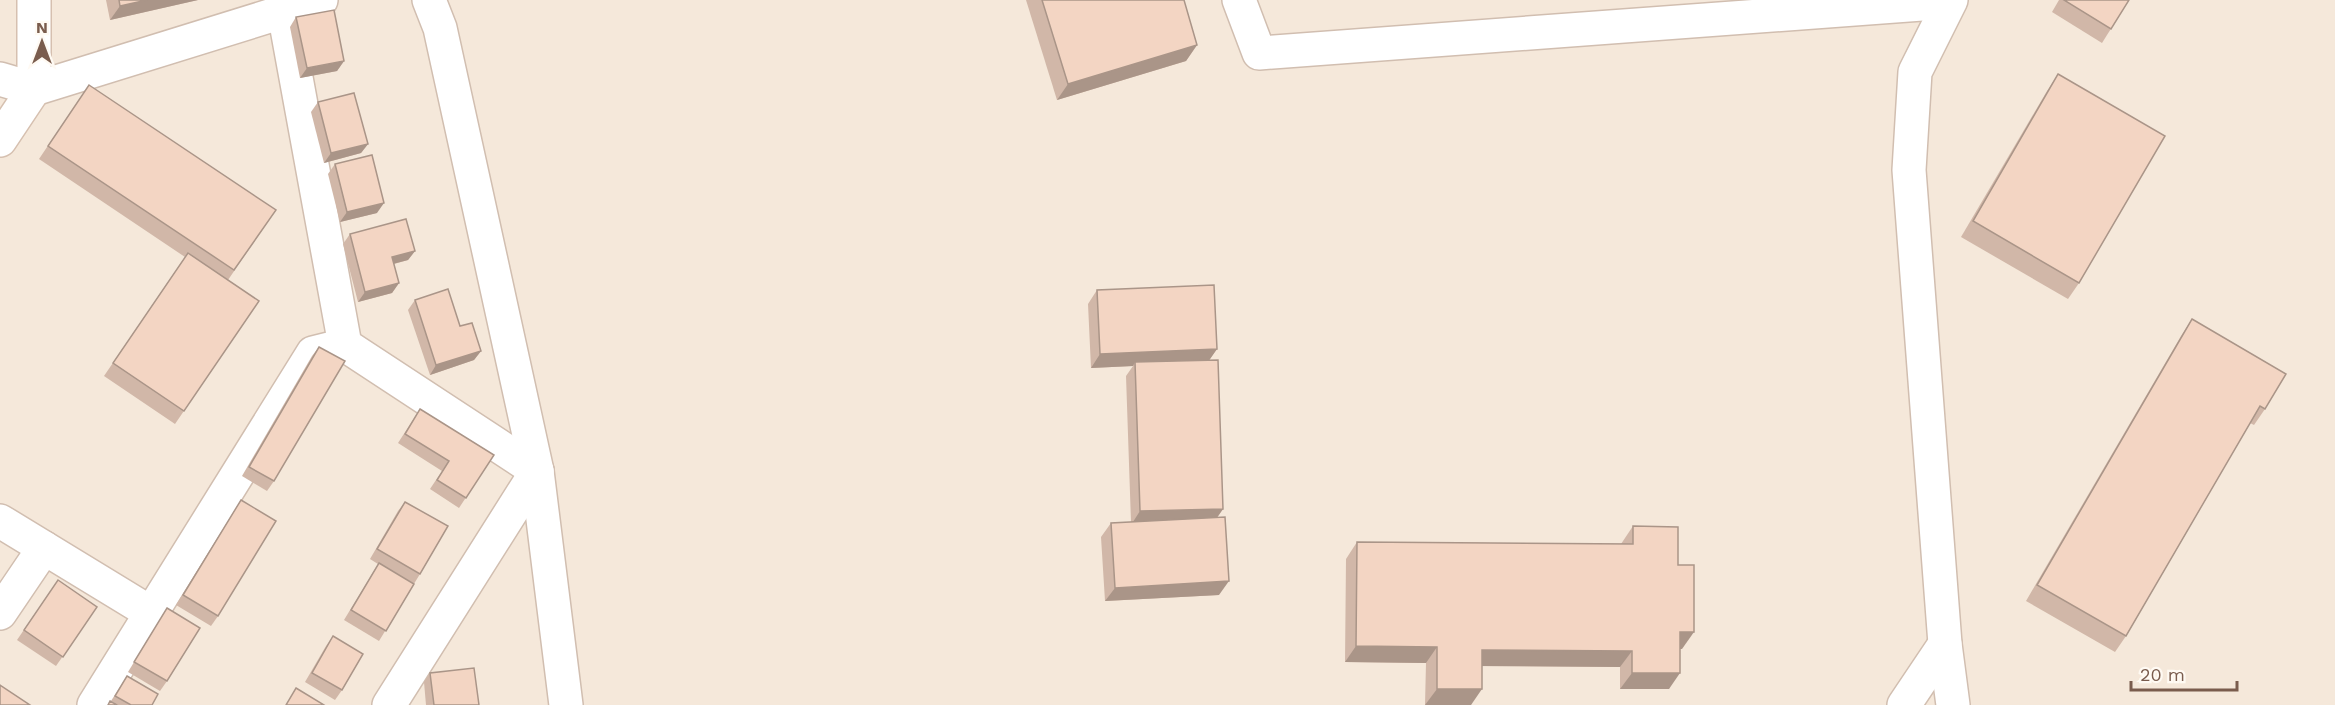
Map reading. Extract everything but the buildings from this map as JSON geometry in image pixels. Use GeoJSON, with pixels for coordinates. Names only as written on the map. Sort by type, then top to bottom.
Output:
{"type":"FeatureCollection","features":[{"type":"Feature","properties":{"kind":"street"},"geometry":{"type":"LineString","coordinates":[[0,140],[34,89],[34,0]]}},
{"type":"Feature","properties":{"kind":"street"},"geometry":{"type":"LineString","coordinates":[[0,79],[34,89],[284,6],[321,0]]}},
{"type":"Feature","properties":{"kind":"street"},"geometry":{"type":"LineString","coordinates":[[429,0],[440,28],[537,471],[566,705]]}},
{"type":"Feature","properties":{"kind":"street"},"geometry":{"type":"LineString","coordinates":[[1239,0],[1259,53],[1950,1]]}},
{"type":"Feature","properties":{"kind":"street"},"geometry":{"type":"LineString","coordinates":[[1950,1],[1915,72],[1909,170],[1945,645],[1953,705]]}},
{"type":"Feature","properties":{"kind":"street"},"geometry":{"type":"LineString","coordinates":[[284,6],[345,345],[537,471]]}},
{"type":"Feature","properties":{"kind":"street"},"geometry":{"type":"LineString","coordinates":[[94,705],[313,353],[345,345]]}},
{"type":"Feature","properties":{"kind":"street"},"geometry":{"type":"LineString","coordinates":[[389,705],[537,471]]}},
{"type":"Feature","properties":{"kind":"street"},"geometry":{"type":"LineString","coordinates":[[0,521],[151,613]]}},
{"type":"Feature","properties":{"kind":"street"},"geometry":{"type":"LineString","coordinates":[[0,613],[44,548]]}},
{"type":"Feature","properties":{"kind":"street"},"geometry":{"type":"LineString","coordinates":[[1904,705],[1945,645]]}},
{"type":"Feature","properties":{"kind":"shaded area"},"geometry":{"type":"Polygon","coordinates":[[[0,0],[2335,0],[2335,705],[0,705],[0,0]]]}}]}
